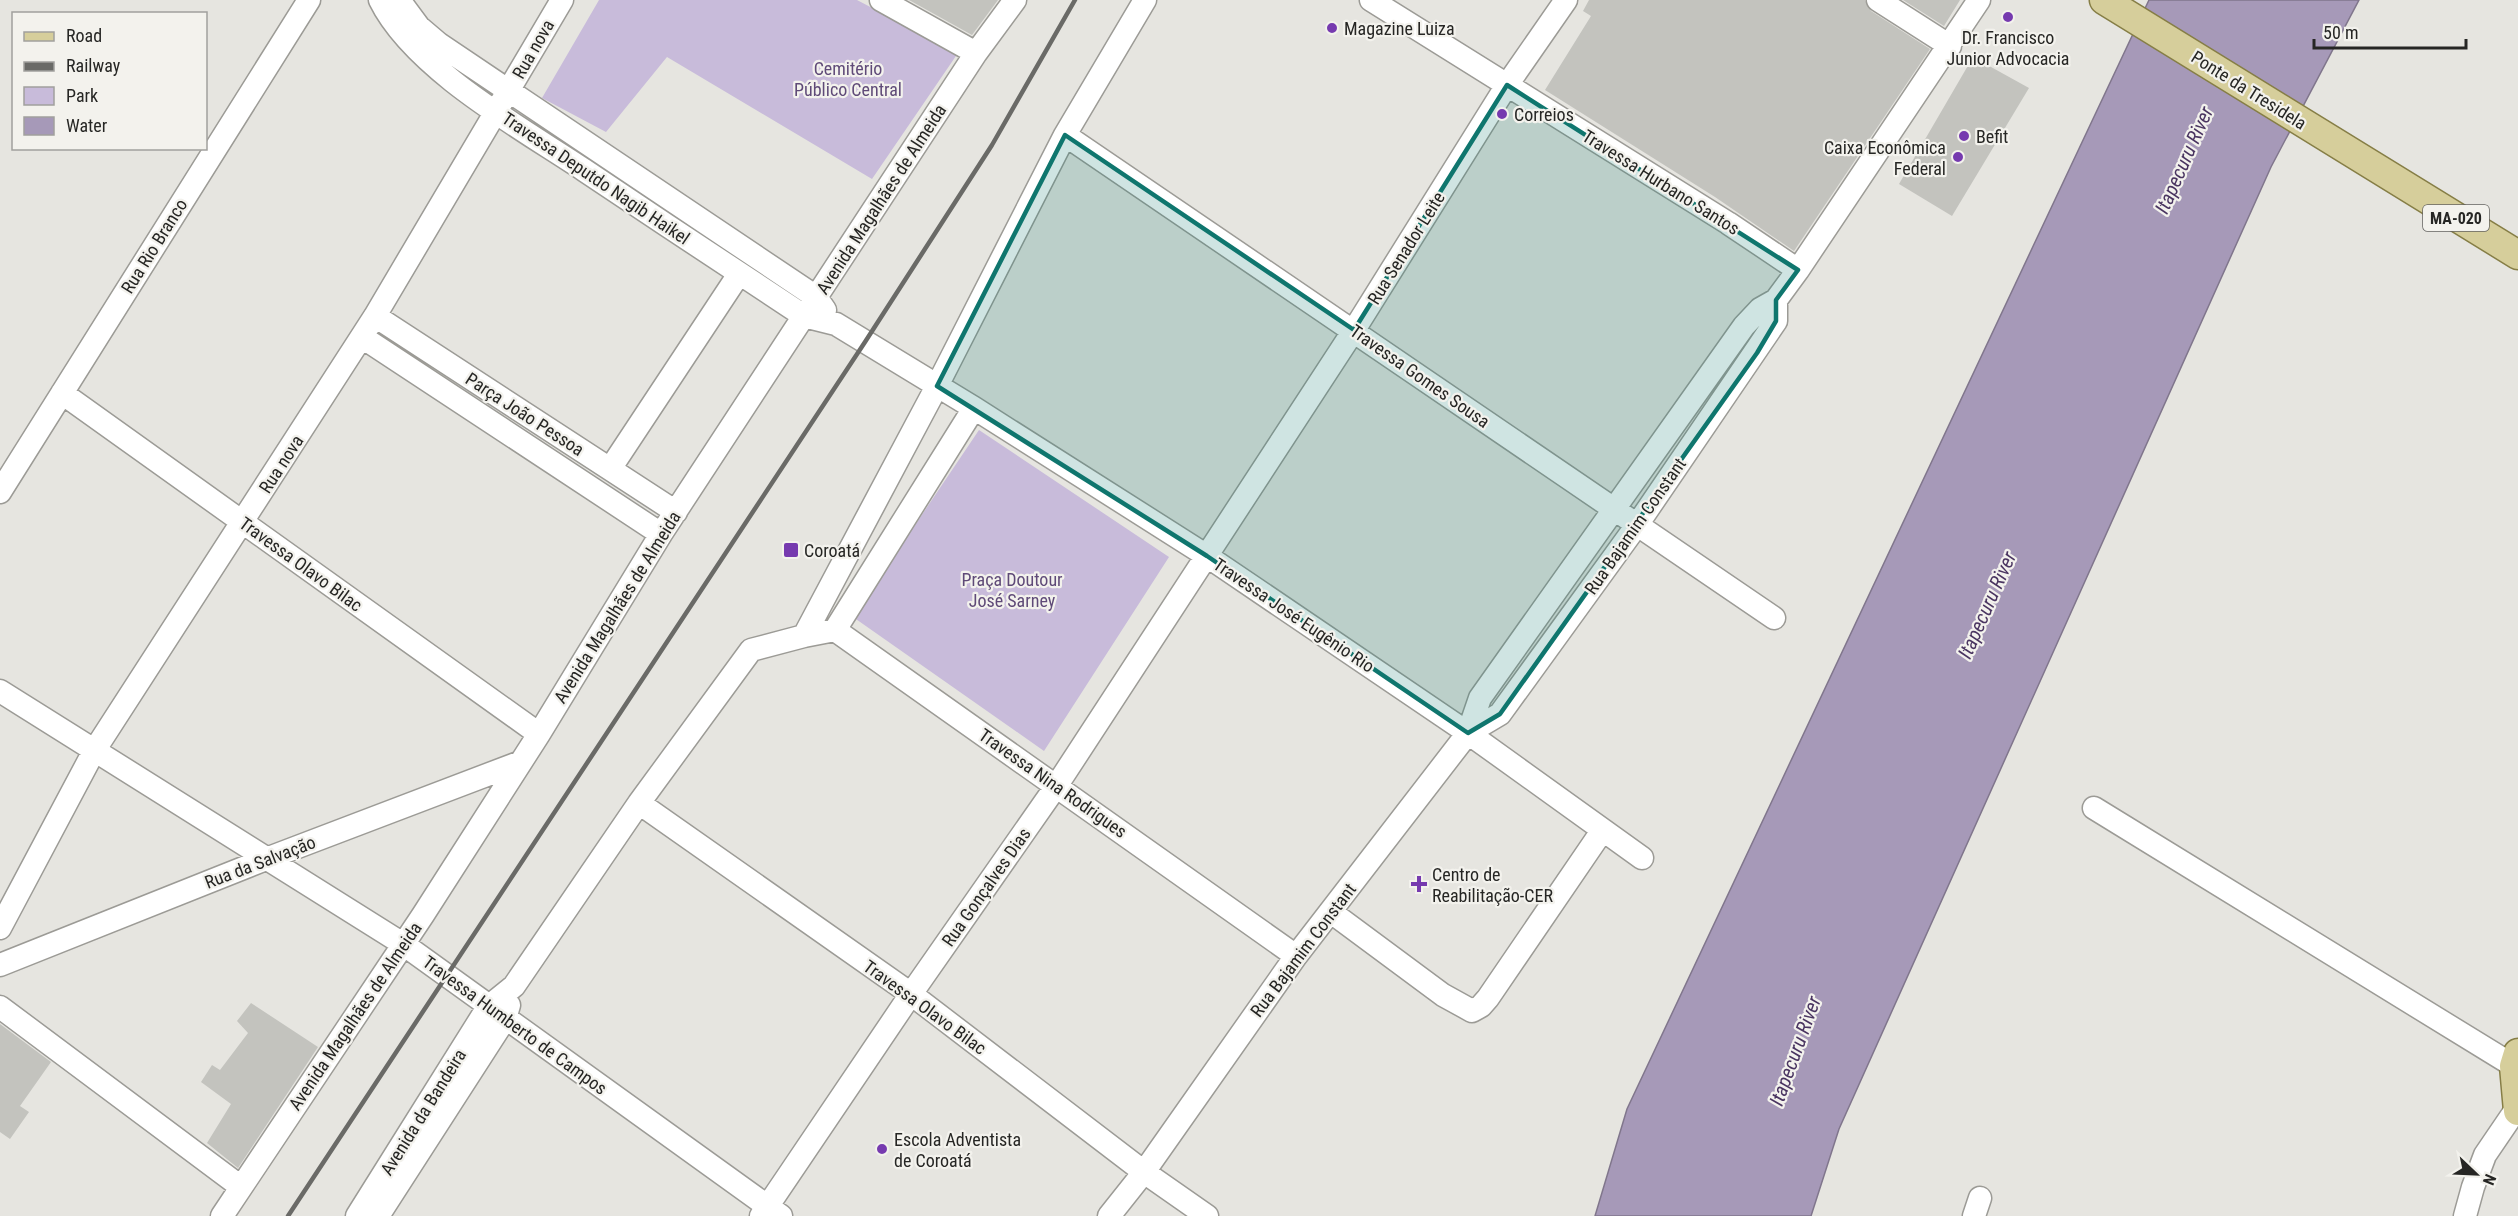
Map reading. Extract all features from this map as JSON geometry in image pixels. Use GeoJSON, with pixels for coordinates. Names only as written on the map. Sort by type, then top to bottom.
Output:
{"type":"FeatureCollection","features":[{"type":"Feature","properties":{"kind":"main road","name":"Ponte da Tresidela"},"geometry":{"type":"LineString","coordinates":[[2104,0],[2518,255]]}},
{"type":"Feature","properties":{"kind":"main road"},"geometry":{"type":"LineString","coordinates":[[2516,1060],[2518,1110]]}},
{"type":"Feature","properties":{"kind":"street","name":"Rua Rio Branco"},"geometry":{"type":"LineString","coordinates":[[0,492],[309,0]]}},
{"type":"Feature","properties":{"kind":"street","name":"Travessa Deputdo Nagib Haikel"},"geometry":{"type":"LineString","coordinates":[[380,0],[401,32],[421,55],[496,111],[804,316],[836,324],[937,386]]}},
{"type":"Feature","properties":{"kind":"street","name":"Travessa Deputdo Nagib Haikel"},"geometry":{"type":"LineString","coordinates":[[399,0],[419,27],[439,44],[816,297],[836,324]]}},
{"type":"Feature","properties":{"kind":"street","name":"Rua nova"},"geometry":{"type":"LineString","coordinates":[[0,928],[94,751],[362,337],[562,0]]}},
{"type":"Feature","properties":{"kind":"street"},"geometry":{"type":"LineString","coordinates":[[881,0],[976,53]]}},
{"type":"Feature","properties":{"kind":"street","name":"Avenida Magalhães de Almeida"},"geometry":{"type":"LineString","coordinates":[[222,1216],[521,762],[675,512],[976,53],[1015,0]]}},
{"type":"Feature","properties":{"kind":"street"},"geometry":{"type":"LineString","coordinates":[[804,636],[937,386],[1065,135],[1145,0]]}},
{"type":"Feature","properties":{"kind":"street","name":"Travessa Hurbano Santos"},"geometry":{"type":"LineString","coordinates":[[1371,0],[1728,223],[1798,270]]}},
{"type":"Feature","properties":{"kind":"street","name":"Rua Senador Leite"},"geometry":{"type":"LineString","coordinates":[[1207,556],[1354,330],[1508,85],[1566,0]]}},
{"type":"Feature","properties":{"kind":"street"},"geometry":{"type":"LineString","coordinates":[[1878,0],[1950,46]]}},
{"type":"Feature","properties":{"kind":"street","name":"Rua Bajamim Constant"},"geometry":{"type":"LineString","coordinates":[[1109,1216],[1144,1172],[1296,956],[1468,733],[1480,698],[1744,326],[1760,309],[1776,300],[1798,270],[1979,0]]}},
{"type":"Feature","properties":{"kind":"street","name":"Travessa Gomes Sousa"},"geometry":{"type":"LineString","coordinates":[[1065,135],[1774,618]]}},
{"type":"Feature","properties":{"kind":"street"},"geometry":{"type":"LineString","coordinates":[[610,469],[739,274]]}},
{"type":"Feature","properties":{"kind":"street","name":"Rua Bajamim Constant"},"geometry":{"type":"LineString","coordinates":[[1468,733],[1500,714],[1637,525],[1757,353],[1776,321],[1776,300]]}},
{"type":"Feature","properties":{"kind":"street","name":"Parça João Pessoa"},"geometry":{"type":"LineString","coordinates":[[375,316],[675,512]]}},
{"type":"Feature","properties":{"kind":"street","name":"Parça João Pessoa"},"geometry":{"type":"LineString","coordinates":[[362,337],[661,534]]}},
{"type":"Feature","properties":{"kind":"street","name":"Travessa José Eugênio Rio"},"geometry":{"type":"LineString","coordinates":[[937,386],[1207,556],[1468,733],[1642,858]]}},
{"type":"Feature","properties":{"kind":"street","name":"Travessa Olavo Bilac"},"geometry":{"type":"LineString","coordinates":[[62,393],[539,734]]}},
{"type":"Feature","properties":{"kind":"street"},"geometry":{"type":"LineString","coordinates":[[497,1013],[639,803],[751,650],[835,630],[974,408]]}},
{"type":"Feature","properties":{"kind":"street","name":"Rua Gonçalves Dias"},"geometry":{"type":"LineString","coordinates":[[770,1213],[911,994],[1057,785],[1207,556]]}},
{"type":"Feature","properties":{"kind":"street","name":"Travessa Nina Rodrigues"},"geometry":{"type":"LineString","coordinates":[[835,630],[1296,956]]}},
{"type":"Feature","properties":{"kind":"street","name":"Travessa Humberto de Campos"},"geometry":{"type":"LineString","coordinates":[[0,691],[448,974],[497,1013],[770,1213]]}},
{"type":"Feature","properties":{"kind":"street","name":"Rua da Salvação"},"geometry":{"type":"LineString","coordinates":[[0,965],[266,859],[521,762]]}},
{"type":"Feature","properties":{"kind":"street","name":"Travessa Olavo Bilac"},"geometry":{"type":"LineString","coordinates":[[639,803],[911,994],[1144,1172],[1207,1216]]}},
{"type":"Feature","properties":{"kind":"street"},"geometry":{"type":"LineString","coordinates":[[2094,808],[2516,1060]]}},
{"type":"Feature","properties":{"kind":"street"},"geometry":{"type":"LineString","coordinates":[[1330,912],[1462,1007],[1472,1011],[1488,998],[1602,831]]}},
{"type":"Feature","properties":{"kind":"street"},"geometry":{"type":"LineString","coordinates":[[0,1006],[241,1187]]}},
{"type":"Feature","properties":{"kind":"street","name":"Avenida da Bandeira"},"geometry":{"type":"LineString","coordinates":[[357,1216],[497,1013]]}},
{"type":"Feature","properties":{"kind":"street","name":"Avenida da Bandeira"},"geometry":{"type":"LineString","coordinates":[[378,1216],[497,1013]]}},
{"type":"Feature","properties":{"kind":"street"},"geometry":{"type":"LineString","coordinates":[[2465,1216],[2485,1155],[2518,1110]]}},
{"type":"Feature","properties":{"kind":"highlighted area"},"geometry":{"type":"Polygon","coordinates":[[[1507,85],[1798,270],[1776,300],[1776,321],[1757,353],[1500,714],[1468,733],[1207,556],[937,386],[1065,135],[1354,330],[1507,85]]]}},
{"type":"Feature","properties":{"kind":"green space","name":"Cemitério Público Central"},"geometry":{"type":"Polygon","coordinates":[[[599,0],[857,0],[958,53],[872,179],[667,57],[606,132],[542,98],[599,0]]]}},
{"type":"Feature","properties":{"kind":"green space","name":"Praça Doutour José Sarney"},"geometry":{"type":"Polygon","coordinates":[[[979,430],[1169,557],[1044,751],[853,617],[979,430]]]}},
{"type":"Feature","properties":{"kind":"water","name":"Itapecuru River"},"geometry":{"type":"Polygon","coordinates":[[[2149,0],[2359,0],[2271,167],[1839,1129],[1811,1216],[1595,1216],[1627,1109],[2149,0]]]}},
{"type":"Feature","properties":{"kind":"building"},"geometry":{"type":"Polygon","coordinates":[[[909,0],[998,0],[972,35],[909,0]]]}},
{"type":"Feature","properties":{"kind":"building"},"geometry":{"type":"Polygon","coordinates":[[[1589,0],[1865,0],[1871,11],[1930,49],[1794,251],[1715,197],[1545,90],[1591,16],[1583,11],[1589,0]]]}},
{"type":"Feature","properties":{"kind":"building"},"geometry":{"type":"Polygon","coordinates":[[[1903,0],[1960,0],[1944,26],[1903,0]]]}},
{"type":"Feature","properties":{"kind":"building","name":"Befit"},"geometry":{"type":"Polygon","coordinates":[[[1973,57],[2029,88],[1952,216],[1899,184],[1973,57]]]}},
{"type":"Feature","properties":{"kind":"building"},"geometry":{"type":"Polygon","coordinates":[[[251,1003],[318,1047],[238,1168],[207,1143],[231,1104],[201,1082],[212,1065],[220,1070],[248,1033],[237,1021],[251,1003]]]}},
{"type":"Feature","properties":{"kind":"building"},"geometry":{"type":"Polygon","coordinates":[[[0,1024],[51,1062],[20,1106],[29,1112],[10,1139],[0,1132],[0,1024]]]}},
{"type":"Feature","properties":{"kind":"railway"},"geometry":{"type":"LineString","coordinates":[[288,1216],[865,342],[992,145],[1075,0]]}},
{"type":"Feature","properties":{"kind":"place","name":"Dr. Francisco Junior Advocacia"},"geometry":{"type":"Point","coordinates":[2008,17]}},
{"type":"Feature","properties":{"kind":"place","name":"Magazine Luiza"},"geometry":{"type":"Point","coordinates":[1332,28]}},
{"type":"Feature","properties":{"kind":"place","name":"Correios"},"geometry":{"type":"Point","coordinates":[1502,114]}},
{"type":"Feature","properties":{"kind":"place","name":"Befit"},"geometry":{"type":"Point","coordinates":[1964,136]}},
{"type":"Feature","properties":{"kind":"place","name":"Caixa Econômica Federal"},"geometry":{"type":"Point","coordinates":[1958,157]}},
{"type":"Feature","properties":{"kind":"place","name":"Coroatá"},"geometry":{"type":"Point","coordinates":[791,550]}},
{"type":"Feature","properties":{"kind":"place","name":"Centro de Reabilitação-CER"},"geometry":{"type":"Point","coordinates":[1419,884]}},
{"type":"Feature","properties":{"kind":"place","name":"Escola Adventista de Coroatá"},"geometry":{"type":"Point","coordinates":[882,1149]}}]}
